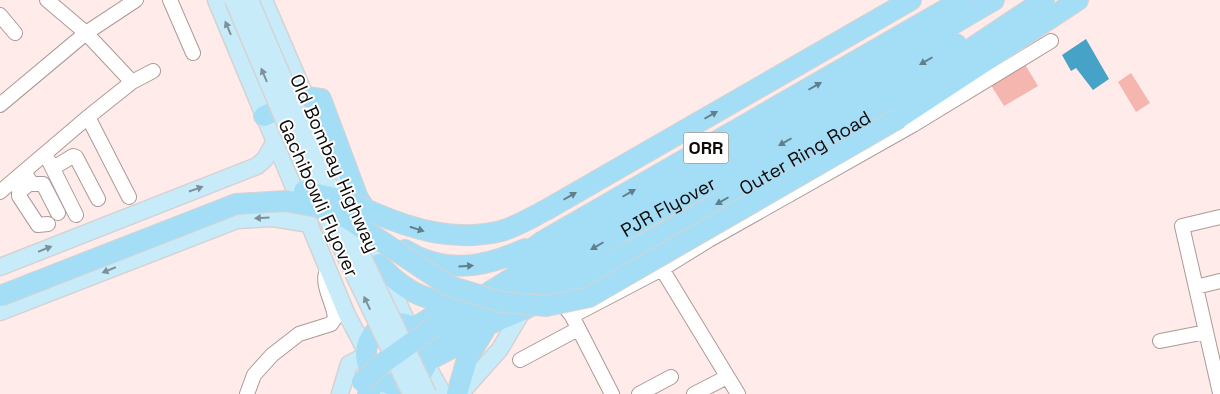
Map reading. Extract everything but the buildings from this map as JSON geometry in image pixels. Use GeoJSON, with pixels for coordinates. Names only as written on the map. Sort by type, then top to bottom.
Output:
{"type":"FeatureCollection","features":[{"type":"Feature","properties":{"kind":"highway"},"geometry":{"type":"LineString","coordinates":[[0,282],[171,218],[223,194],[244,189],[274,187],[306,191],[343,200],[424,232],[464,237],[503,231],[546,210],[911,0]]}},
{"type":"Feature","properties":{"kind":"highway","name":"ORR"},"geometry":{"type":"LineString","coordinates":[[412,327],[455,303],[543,241],[962,0]]}},
{"type":"Feature","properties":{"kind":"highway","name":"PJR Flyover"},"geometry":{"type":"LineString","coordinates":[[356,394],[362,382],[379,366],[435,326],[552,253],[654,199],[994,0]]}},
{"type":"Feature","properties":{"kind":"highway","name":"PJR Flyover"},"geometry":{"type":"LineString","coordinates":[[379,389],[372,387],[438,340],[649,216],[749,163],[987,27],[1028,0]]}},
{"type":"Feature","properties":{"kind":"highway","name":"Outer Ring Road"},"geometry":{"type":"LineString","coordinates":[[427,363],[488,325],[523,310],[709,208],[877,110],[1044,0]]}},
{"type":"Feature","properties":{"kind":"highway"},"geometry":{"type":"LineString","coordinates":[[0,296],[236,204],[284,201],[318,207],[348,219],[449,286],[502,302],[546,306],[589,297],[899,118],[1078,0]]}},
{"type":"Feature","properties":{"kind":"highway"},"geometry":{"type":"LineString","coordinates":[[264,116],[306,97],[321,99],[358,198],[392,242],[411,254],[449,267],[475,265],[517,253],[543,241]]}},
{"type":"Feature","properties":{"kind":"highway"},"geometry":{"type":"LineString","coordinates":[[379,264],[395,282],[415,294],[437,302],[455,303]]}},
{"type":"Feature","properties":{"kind":"highway"},"geometry":{"type":"LineString","coordinates":[[394,323],[412,327],[426,342],[427,363],[418,377],[410,382],[379,389],[370,369],[367,353],[369,341],[375,332],[383,326],[394,323]]}},
{"type":"Feature","properties":{"kind":"highway"},"geometry":{"type":"LineString","coordinates":[[459,394],[467,359],[488,325]]}},
{"type":"Feature","properties":{"kind":"main road"},"geometry":{"type":"LineString","coordinates":[[216,0],[348,315],[367,353],[349,364],[340,394]]}},
{"type":"Feature","properties":{"kind":"main road","name":"Gachibowli Flyover"},"geometry":{"type":"LineString","coordinates":[[233,0],[314,191],[411,394]]}},
{"type":"Feature","properties":{"kind":"main road","name":"Gachibowli Flyover"},"geometry":{"type":"LineString","coordinates":[[250,0],[331,190],[428,394]]}},
{"type":"Feature","properties":{"kind":"main road","name":"Old Bombay Highway"},"geometry":{"type":"LineString","coordinates":[[264,0],[379,264],[412,327]]}},
{"type":"Feature","properties":{"kind":"main road"},"geometry":{"type":"LineString","coordinates":[[0,267],[257,166],[265,159],[275,141]]}},
{"type":"Feature","properties":{"kind":"main road"},"geometry":{"type":"LineString","coordinates":[[0,312],[237,220],[273,218],[310,224]]}},
{"type":"Feature","properties":{"kind":"main road"},"geometry":{"type":"LineString","coordinates":[[459,394],[500,349],[523,310]]}},
{"type":"Feature","properties":{"kind":"main road"},"geometry":{"type":"LineString","coordinates":[[427,363],[443,394]]}},
{"type":"Feature","properties":{"kind":"street"},"geometry":{"type":"LineString","coordinates":[[47,0],[86,32],[132,82]]}},
{"type":"Feature","properties":{"kind":"street"},"geometry":{"type":"LineString","coordinates":[[0,105],[86,32],[136,0]]}},
{"type":"Feature","properties":{"kind":"street"},"geometry":{"type":"LineString","coordinates":[[170,0],[193,53]]}},
{"type":"Feature","properties":{"kind":"street"},"geometry":{"type":"LineString","coordinates":[[0,16],[15,33]]}},
{"type":"Feature","properties":{"kind":"street"},"geometry":{"type":"LineString","coordinates":[[520,360],[575,322],[662,269],[925,117],[1051,41]]}},
{"type":"Feature","properties":{"kind":"street"},"geometry":{"type":"LineString","coordinates":[[48,224],[38,225],[19,196],[19,192],[27,178],[44,154],[132,82],[153,71]]}},
{"type":"Feature","properties":{"kind":"street"},"geometry":{"type":"LineString","coordinates":[[88,117],[129,197]]}},
{"type":"Feature","properties":{"kind":"street"},"geometry":{"type":"LineString","coordinates":[[44,154],[53,168],[76,216]]}},
{"type":"Feature","properties":{"kind":"street"},"geometry":{"type":"LineString","coordinates":[[53,168],[73,156],[76,157],[98,199]]}},
{"type":"Feature","properties":{"kind":"street"},"geometry":{"type":"LineString","coordinates":[[0,192],[27,178],[43,184],[58,213]]}},
{"type":"Feature","properties":{"kind":"street"},"geometry":{"type":"LineString","coordinates":[[1220,217],[1182,226],[1206,332],[1218,371],[1220,393]]}},
{"type":"Feature","properties":{"kind":"street"},"geometry":{"type":"LineString","coordinates":[[247,394],[254,375],[272,355],[299,334],[331,324],[335,318],[324,280],[328,267]]}},
{"type":"Feature","properties":{"kind":"street"},"geometry":{"type":"LineString","coordinates":[[662,269],[738,394]]}},
{"type":"Feature","properties":{"kind":"street"},"geometry":{"type":"LineString","coordinates":[[1196,287],[1220,281]]}},
{"type":"Feature","properties":{"kind":"street"},"geometry":{"type":"LineString","coordinates":[[554,292],[575,322],[612,394]]}},
{"type":"Feature","properties":{"kind":"street"},"geometry":{"type":"LineString","coordinates":[[1160,341],[1206,332]]}},
{"type":"Feature","properties":{"kind":"street"},"geometry":{"type":"LineString","coordinates":[[639,394],[654,390],[671,377]]}},
{"type":"Feature","properties":{"kind":"street"},"geometry":{"type":"LineString","coordinates":[[694,394],[727,377]]}},
{"type":"Feature","properties":{"kind":"shaded area"},"geometry":{"type":"Polygon","coordinates":[[[1023,61],[1038,86],[1004,106],[989,82],[1023,61]]]}},
{"type":"Feature","properties":{"kind":"shaded area"},"geometry":{"type":"Polygon","coordinates":[[[1131,73],[1150,103],[1136,112],[1118,82],[1131,73]]]}},
{"type":"Feature","properties":{"kind":"water"},"geometry":{"type":"Polygon","coordinates":[[[1086,39],[1109,79],[1093,90],[1076,68],[1071,71],[1062,55],[1086,39]]]}}]}
